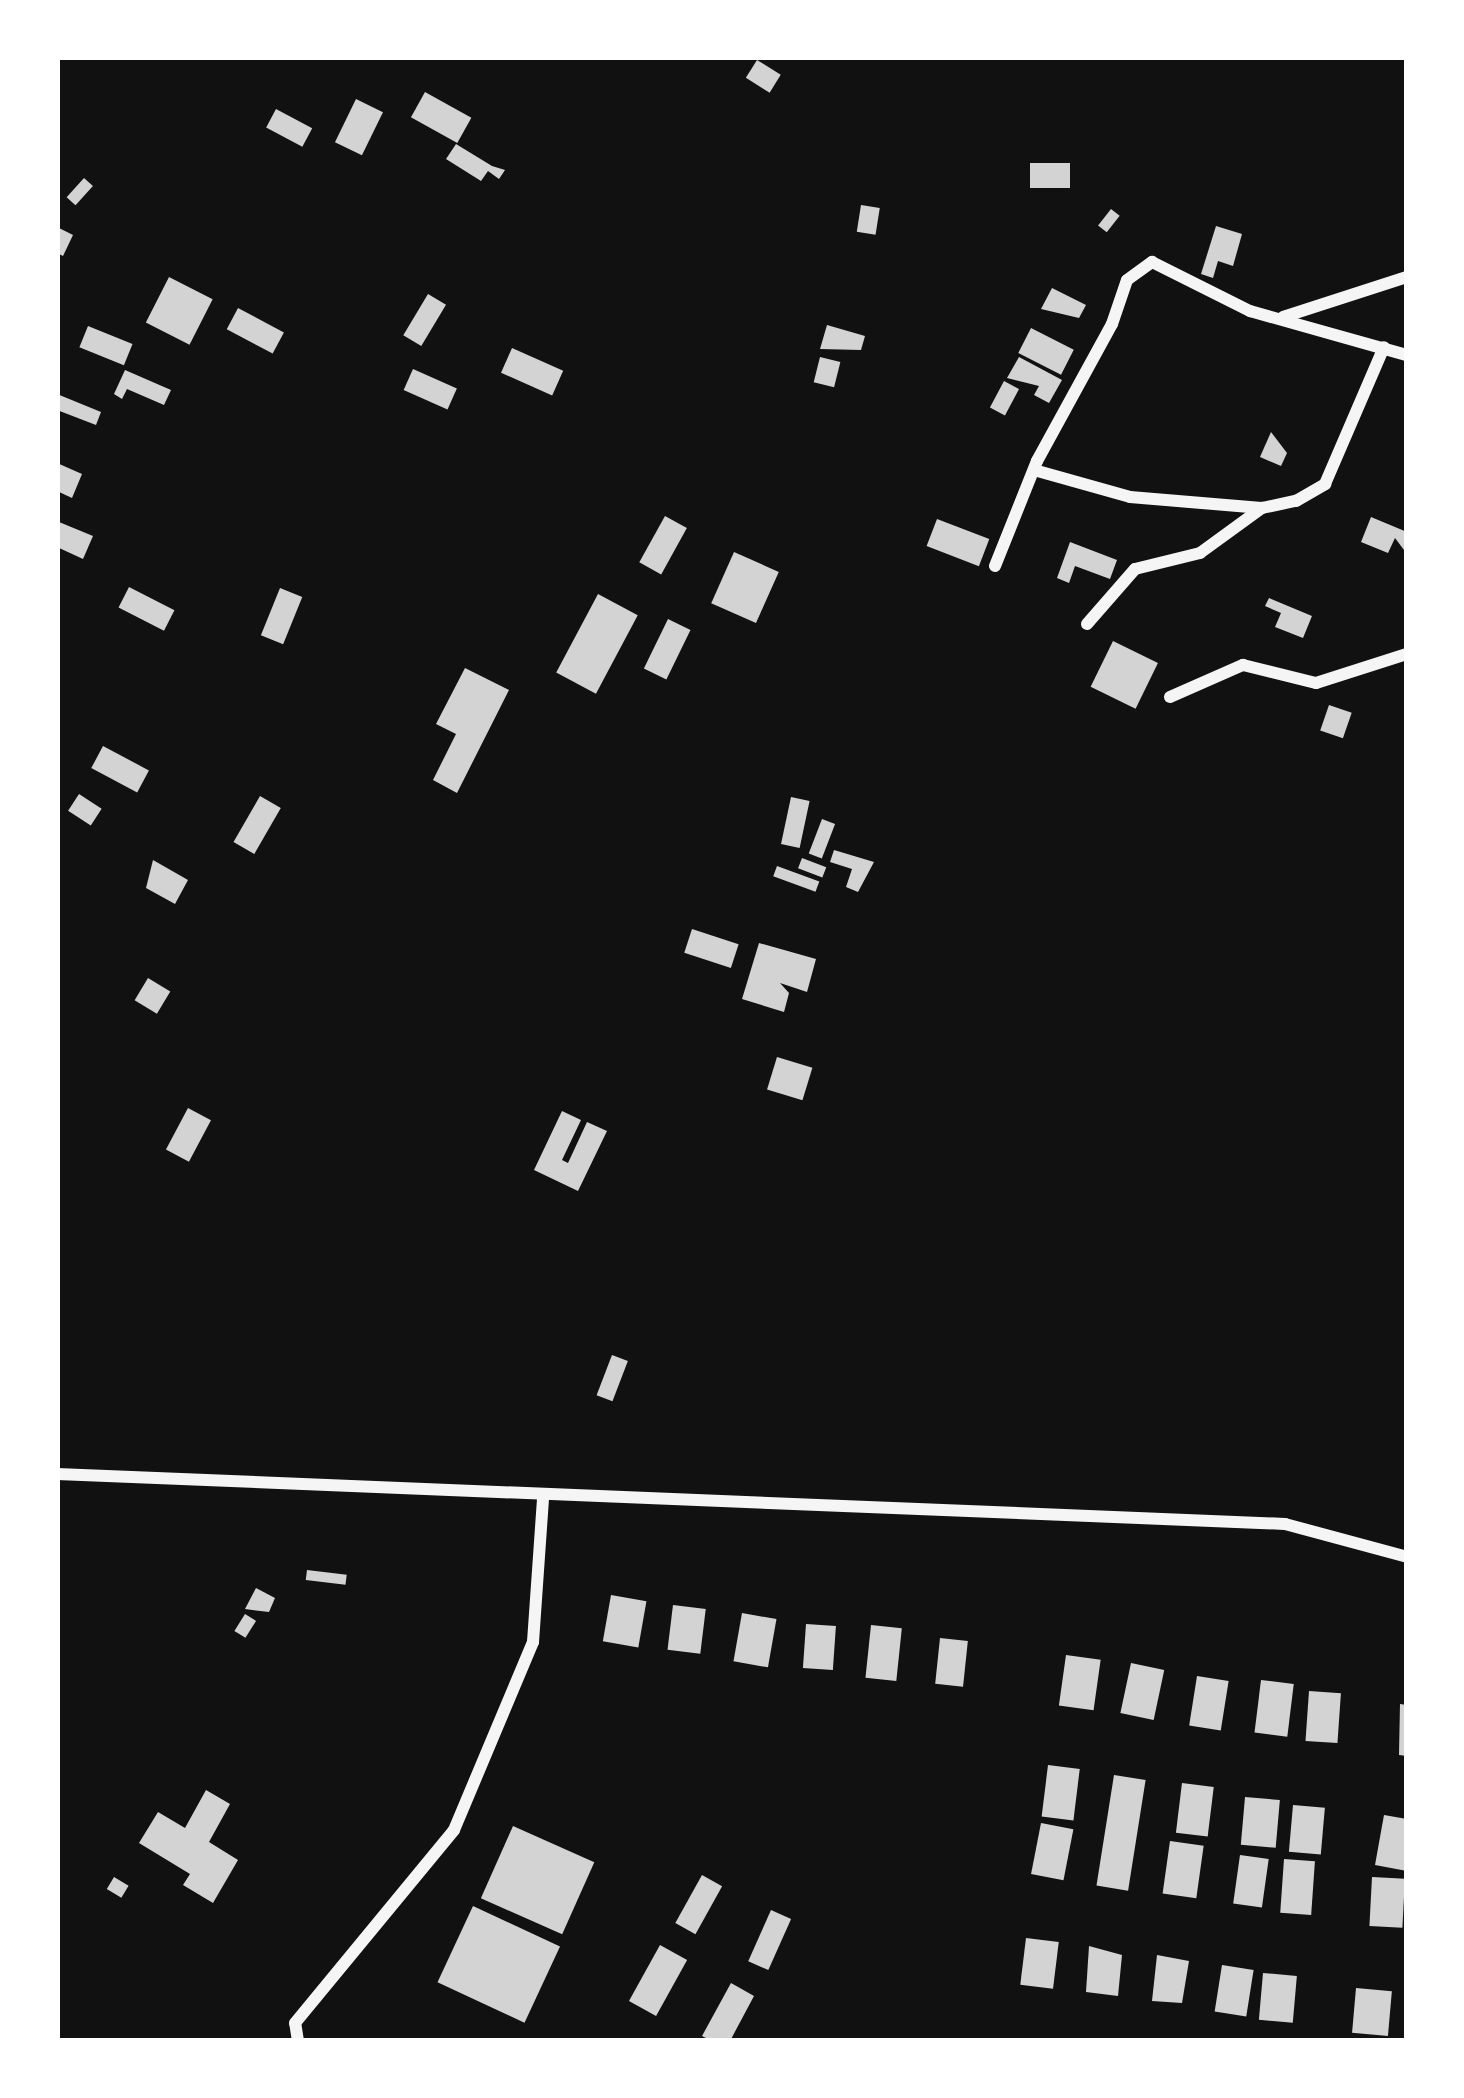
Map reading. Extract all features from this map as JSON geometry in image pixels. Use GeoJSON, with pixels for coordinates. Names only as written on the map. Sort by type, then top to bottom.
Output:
{"type":"FeatureCollection","features":[{"type":"Feature","properties":{"kind":"street"},"geometry":{"type":"LineString","coordinates":[[995,566],[1034,470],[1112,324],[1126,280],[1152,262],[1250,311],[1407,355]]}},
{"type":"Feature","properties":{"kind":"street"},"geometry":{"type":"LineString","coordinates":[[1282,317],[1407,277]]}},
{"type":"Feature","properties":{"kind":"street"},"geometry":{"type":"LineString","coordinates":[[1087,624],[1136,569],[1200,553],[1262,508],[1325,484],[1384,347]]}},
{"type":"Feature","properties":{"kind":"street"},"geometry":{"type":"LineString","coordinates":[[1034,470],[1130,497],[1262,508]]}},
{"type":"Feature","properties":{"kind":"street"},"geometry":{"type":"LineString","coordinates":[[1170,697],[1243,665],[1316,683],[1407,654]]}},
{"type":"Feature","properties":{"kind":"street"},"geometry":{"type":"LineString","coordinates":[[57,1474],[543,1498],[1285,1525],[1407,1557]]}},
{"type":"Feature","properties":{"kind":"street"},"geometry":{"type":"LineString","coordinates":[[298,2041],[295,2023],[454,1831],[533,1642],[543,1498]]}},
{"type":"Feature","properties":{"kind":"building"},"geometry":{"type":"Polygon","coordinates":[[[757,60],[781,75],[770,93],[746,78],[757,60]]]}},
{"type":"Feature","properties":{"kind":"building"},"geometry":{"type":"Polygon","coordinates":[[[425,92],[471,118],[457,143],[411,117],[425,92]]]}},
{"type":"Feature","properties":{"kind":"building"},"geometry":{"type":"Polygon","coordinates":[[[356,99],[383,112],[362,155],[335,142],[356,99]]]}},
{"type":"Feature","properties":{"kind":"building"},"geometry":{"type":"Polygon","coordinates":[[[276,109],[312,128],[302,147],[266,128],[276,109]]]}},
{"type":"Feature","properties":{"kind":"building"},"geometry":{"type":"Polygon","coordinates":[[[456,144],[505,170],[499,179],[488,171],[481,181],[446,159],[456,144]]]}},
{"type":"Feature","properties":{"kind":"building"},"geometry":{"type":"Polygon","coordinates":[[[1030,163],[1070,163],[1070,188],[1030,188],[1030,163]]]}},
{"type":"Feature","properties":{"kind":"building"},"geometry":{"type":"Polygon","coordinates":[[[84,178],[93,186],[76,205],[67,197],[84,178]]]}},
{"type":"Feature","properties":{"kind":"building"},"geometry":{"type":"Polygon","coordinates":[[[861,205],[880,208],[876,235],[857,232],[861,205]]]}},
{"type":"Feature","properties":{"kind":"building"},"geometry":{"type":"Polygon","coordinates":[[[1111,209],[1120,216],[1107,232],[1098,226],[1111,209]]]}},
{"type":"Feature","properties":{"kind":"building"},"geometry":{"type":"Polygon","coordinates":[[[1216,226],[1242,234],[1233,266],[1218,261],[1213,278],[1201,274],[1216,226]]]}},
{"type":"Feature","properties":{"kind":"building"},"geometry":{"type":"Polygon","coordinates":[[[57,227],[73,235],[63,256],[57,253],[57,227]]]}},
{"type":"Feature","properties":{"kind":"building"},"geometry":{"type":"Polygon","coordinates":[[[169,277],[213,299],[190,345],[146,322],[169,277]]]}},
{"type":"Feature","properties":{"kind":"building"},"geometry":{"type":"Polygon","coordinates":[[[1052,288],[1086,305],[1079,318],[1041,309],[1052,288]]]}},
{"type":"Feature","properties":{"kind":"building"},"geometry":{"type":"Polygon","coordinates":[[[428,294],[446,305],[421,346],[403,335],[428,294]]]}},
{"type":"Feature","properties":{"kind":"building"},"geometry":{"type":"Polygon","coordinates":[[[238,308],[284,332],[273,354],[227,329],[238,308]]]}},
{"type":"Feature","properties":{"kind":"building"},"geometry":{"type":"Polygon","coordinates":[[[827,325],[865,336],[861,350],[820,349],[827,325]]]}},
{"type":"Feature","properties":{"kind":"building"},"geometry":{"type":"Polygon","coordinates":[[[88,326],[133,344],[124,365],[79,347],[88,326]]]}},
{"type":"Feature","properties":{"kind":"building"},"geometry":{"type":"Polygon","coordinates":[[[1031,328],[1074,350],[1061,375],[1018,353],[1031,328]]]}},
{"type":"Feature","properties":{"kind":"building"},"geometry":{"type":"Polygon","coordinates":[[[512,348],[563,371],[552,395],[501,373],[512,348]]]}},
{"type":"Feature","properties":{"kind":"building"},"geometry":{"type":"Polygon","coordinates":[[[820,357],[840,362],[834,387],[814,382],[820,357]]]}},
{"type":"Feature","properties":{"kind":"building"},"geometry":{"type":"Polygon","coordinates":[[[1019,357],[1062,380],[1049,403],[1034,395],[1039,386],[1007,378],[1019,357]]]}},
{"type":"Feature","properties":{"kind":"building"},"geometry":{"type":"Polygon","coordinates":[[[413,369],[457,389],[447,410],[404,390],[413,369]]]}},
{"type":"Feature","properties":{"kind":"building"},"geometry":{"type":"Polygon","coordinates":[[[125,370],[171,390],[164,405],[127,389],[122,399],[114,394],[125,370]]]}},
{"type":"Feature","properties":{"kind":"building"},"geometry":{"type":"Polygon","coordinates":[[[1004,381],[1019,389],[1005,415],[990,407],[1004,381]]]}},
{"type":"Feature","properties":{"kind":"building"},"geometry":{"type":"Polygon","coordinates":[[[57,394],[101,412],[96,425],[57,410],[57,394]]]}},
{"type":"Feature","properties":{"kind":"building"},"geometry":{"type":"Polygon","coordinates":[[[1271,432],[1287,453],[1281,466],[1260,457],[1271,432]]]}},
{"type":"Feature","properties":{"kind":"building"},"geometry":{"type":"Polygon","coordinates":[[[57,463],[82,474],[72,498],[57,491],[57,463]]]}},
{"type":"Feature","properties":{"kind":"building"},"geometry":{"type":"Polygon","coordinates":[[[665,516],[687,528],[661,574],[639,562],[665,516]]]}},
{"type":"Feature","properties":{"kind":"building"},"geometry":{"type":"Polygon","coordinates":[[[1371,517],[1407,532],[1407,554],[1395,538],[1388,553],[1361,542],[1371,517]]]}},
{"type":"Feature","properties":{"kind":"building"},"geometry":{"type":"Polygon","coordinates":[[[937,519],[989,539],[979,566],[927,546],[937,519]]]}},
{"type":"Feature","properties":{"kind":"building"},"geometry":{"type":"Polygon","coordinates":[[[59,522],[93,536],[83,559],[57,547],[59,522]]]}},
{"type":"Feature","properties":{"kind":"building"},"geometry":{"type":"Polygon","coordinates":[[[1070,542],[1117,560],[1110,579],[1075,566],[1069,583],[1057,578],[1070,542]]]}},
{"type":"Feature","properties":{"kind":"building"},"geometry":{"type":"Polygon","coordinates":[[[734,552],[779,572],[756,623],[711,603],[734,552]]]}},
{"type":"Feature","properties":{"kind":"building"},"geometry":{"type":"Polygon","coordinates":[[[129,587],[174,610],[164,631],[119,607],[129,587]]]}},
{"type":"Feature","properties":{"kind":"building"},"geometry":{"type":"Polygon","coordinates":[[[280,588],[302,597],[283,644],[261,635],[280,588]]]}},
{"type":"Feature","properties":{"kind":"building"},"geometry":{"type":"Polygon","coordinates":[[[598,594],[638,615],[596,694],[556,673],[598,594]]]}},
{"type":"Feature","properties":{"kind":"building"},"geometry":{"type":"Polygon","coordinates":[[[1269,598],[1312,616],[1303,638],[1275,627],[1281,613],[1265,606],[1269,598]]]}},
{"type":"Feature","properties":{"kind":"building"},"geometry":{"type":"Polygon","coordinates":[[[668,619],[690,630],[666,679],[644,668],[668,619]]]}},
{"type":"Feature","properties":{"kind":"building"},"geometry":{"type":"Polygon","coordinates":[[[1113,641],[1158,663],[1136,709],[1091,687],[1113,641]]]}},
{"type":"Feature","properties":{"kind":"building"},"geometry":{"type":"Polygon","coordinates":[[[465,668],[509,690],[457,793],[433,780],[456,734],[436,724],[465,668]]]}},
{"type":"Feature","properties":{"kind":"building"},"geometry":{"type":"Polygon","coordinates":[[[1329,705],[1352,713],[1343,738],[1320,731],[1329,705]]]}},
{"type":"Feature","properties":{"kind":"building"},"geometry":{"type":"Polygon","coordinates":[[[103,746],[149,770],[137,792],[91,768],[103,746]]]}},
{"type":"Feature","properties":{"kind":"building"},"geometry":{"type":"Polygon","coordinates":[[[79,794],[102,809],[91,825],[68,811],[79,794]]]}},
{"type":"Feature","properties":{"kind":"building"},"geometry":{"type":"Polygon","coordinates":[[[260,796],[281,808],[254,854],[234,842],[260,796]]]}},
{"type":"Feature","properties":{"kind":"building"},"geometry":{"type":"Polygon","coordinates":[[[791,797],[810,801],[800,848],[781,844],[791,797]]]}},
{"type":"Feature","properties":{"kind":"building"},"geometry":{"type":"Polygon","coordinates":[[[822,819],[835,824],[822,859],[809,854],[822,819]]]}},
{"type":"Feature","properties":{"kind":"building"},"geometry":{"type":"Polygon","coordinates":[[[834,850],[874,862],[858,892],[846,887],[852,869],[830,862],[834,850]]]}},
{"type":"Feature","properties":{"kind":"building"},"geometry":{"type":"Polygon","coordinates":[[[802,858],[826,867],[822,878],[798,868],[802,858]]]}},
{"type":"Feature","properties":{"kind":"building"},"geometry":{"type":"Polygon","coordinates":[[[153,860],[188,880],[175,904],[146,888],[153,860]]]}},
{"type":"Feature","properties":{"kind":"building"},"geometry":{"type":"Polygon","coordinates":[[[777,866],[819,881],[816,892],[773,876],[777,866]]]}},
{"type":"Feature","properties":{"kind":"building"},"geometry":{"type":"Polygon","coordinates":[[[692,929],[739,944],[731,968],[684,953],[692,929]]]}},
{"type":"Feature","properties":{"kind":"building"},"geometry":{"type":"Polygon","coordinates":[[[759,943],[816,959],[807,992],[780,983],[789,993],[784,1012],[742,999],[759,943]]]}},
{"type":"Feature","properties":{"kind":"building"},"geometry":{"type":"Polygon","coordinates":[[[148,978],[170,991],[157,1014],[135,1000],[148,978]]]}},
{"type":"Feature","properties":{"kind":"building"},"geometry":{"type":"Polygon","coordinates":[[[777,1057],[812,1068],[802,1100],[767,1090],[777,1057]]]}},
{"type":"Feature","properties":{"kind":"building"},"geometry":{"type":"Polygon","coordinates":[[[188,1108],[211,1120],[189,1162],[166,1149],[188,1108]]]}},
{"type":"Feature","properties":{"kind":"building"},"geometry":{"type":"Polygon","coordinates":[[[562,1111],[581,1120],[562,1160],[568,1163],[587,1122],[607,1131],[578,1191],[534,1170],[562,1111]]]}},
{"type":"Feature","properties":{"kind":"building"},"geometry":{"type":"Polygon","coordinates":[[[612,1355],[628,1361],[612,1401],[597,1395],[612,1355]]]}},
{"type":"Feature","properties":{"kind":"building"},"geometry":{"type":"Polygon","coordinates":[[[307,1570],[347,1575],[345,1585],[306,1580],[307,1570]]]}},
{"type":"Feature","properties":{"kind":"building"},"geometry":{"type":"Polygon","coordinates":[[[256,1588],[275,1598],[269,1612],[245,1609],[256,1588]]]}},
{"type":"Feature","properties":{"kind":"building"},"geometry":{"type":"Polygon","coordinates":[[[611,1595],[646,1601],[638,1648],[603,1641],[611,1595]]]}},
{"type":"Feature","properties":{"kind":"building"},"geometry":{"type":"Polygon","coordinates":[[[673,1605],[706,1609],[700,1654],[668,1650],[673,1605]]]}},
{"type":"Feature","properties":{"kind":"building"},"geometry":{"type":"Polygon","coordinates":[[[742,1613],[776,1619],[768,1667],[733,1661],[742,1613]]]}},
{"type":"Feature","properties":{"kind":"building"},"geometry":{"type":"Polygon","coordinates":[[[245,1614],[256,1621],[245,1638],[234,1631],[245,1614]]]}},
{"type":"Feature","properties":{"kind":"building"},"geometry":{"type":"Polygon","coordinates":[[[806,1624],[836,1626],[833,1670],[803,1668],[806,1624]]]}},
{"type":"Feature","properties":{"kind":"building"},"geometry":{"type":"Polygon","coordinates":[[[871,1625],[902,1628],[896,1681],[865,1678],[871,1625]]]}},
{"type":"Feature","properties":{"kind":"building"},"geometry":{"type":"Polygon","coordinates":[[[940,1638],[968,1641],[963,1687],[935,1684],[940,1638]]]}},
{"type":"Feature","properties":{"kind":"building"},"geometry":{"type":"Polygon","coordinates":[[[1066,1655],[1101,1660],[1094,1710],[1059,1706],[1066,1655]]]}},
{"type":"Feature","properties":{"kind":"building"},"geometry":{"type":"Polygon","coordinates":[[[1131,1663],[1164,1670],[1154,1720],[1120,1713],[1131,1663]]]}},
{"type":"Feature","properties":{"kind":"building"},"geometry":{"type":"Polygon","coordinates":[[[1197,1676],[1229,1681],[1221,1730],[1189,1725],[1197,1676]]]}},
{"type":"Feature","properties":{"kind":"building"},"geometry":{"type":"Polygon","coordinates":[[[1261,1680],[1294,1684],[1287,1737],[1255,1733],[1261,1680]]]}},
{"type":"Feature","properties":{"kind":"building"},"geometry":{"type":"Polygon","coordinates":[[[1309,1691],[1341,1693],[1337,1743],[1306,1741],[1309,1691]]]}},
{"type":"Feature","properties":{"kind":"building"},"geometry":{"type":"Polygon","coordinates":[[[1400,1704],[1407,1705],[1407,1756],[1399,1755],[1400,1704]]]}},
{"type":"Feature","properties":{"kind":"building"},"geometry":{"type":"Polygon","coordinates":[[[1048,1765],[1080,1769],[1073,1821],[1042,1817],[1048,1765]]]}},
{"type":"Feature","properties":{"kind":"building"},"geometry":{"type":"Polygon","coordinates":[[[1114,1775],[1146,1780],[1128,1891],[1096,1886],[1114,1775]]]}},
{"type":"Feature","properties":{"kind":"building"},"geometry":{"type":"Polygon","coordinates":[[[1182,1783],[1214,1787],[1208,1837],[1176,1833],[1182,1783]]]}},
{"type":"Feature","properties":{"kind":"building"},"geometry":{"type":"Polygon","coordinates":[[[206,1790],[230,1804],[209,1842],[238,1860],[213,1903],[183,1885],[190,1874],[139,1843],[158,1812],[185,1828],[206,1790]]]}},
{"type":"Feature","properties":{"kind":"building"},"geometry":{"type":"Polygon","coordinates":[[[1245,1797],[1280,1800],[1276,1848],[1241,1845],[1245,1797]]]}},
{"type":"Feature","properties":{"kind":"building"},"geometry":{"type":"Polygon","coordinates":[[[1293,1805],[1325,1808],[1321,1855],[1289,1852],[1293,1805]]]}},
{"type":"Feature","properties":{"kind":"building"},"geometry":{"type":"Polygon","coordinates":[[[1384,1815],[1407,1819],[1407,1871],[1375,1865],[1384,1815]]]}},
{"type":"Feature","properties":{"kind":"building"},"geometry":{"type":"Polygon","coordinates":[[[1041,1823],[1073,1829],[1063,1880],[1031,1874],[1041,1823]]]}},
{"type":"Feature","properties":{"kind":"building"},"geometry":{"type":"Polygon","coordinates":[[[513,1826],[594,1862],[562,1934],[481,1898],[513,1826]]]}},
{"type":"Feature","properties":{"kind":"building"},"geometry":{"type":"Polygon","coordinates":[[[1170,1841],[1204,1846],[1196,1898],[1163,1893],[1170,1841]]]}},
{"type":"Feature","properties":{"kind":"building"},"geometry":{"type":"Polygon","coordinates":[[[1240,1855],[1269,1859],[1262,1908],[1233,1904],[1240,1855]]]}},
{"type":"Feature","properties":{"kind":"building"},"geometry":{"type":"Polygon","coordinates":[[[1284,1859],[1315,1861],[1311,1915],[1280,1913],[1284,1859]]]}},
{"type":"Feature","properties":{"kind":"building"},"geometry":{"type":"Polygon","coordinates":[[[702,1875],[722,1886],[695,1934],[675,1923],[702,1875]]]}},
{"type":"Feature","properties":{"kind":"building"},"geometry":{"type":"Polygon","coordinates":[[[114,1877],[129,1886],[121,1898],[107,1889],[114,1877]]]}},
{"type":"Feature","properties":{"kind":"building"},"geometry":{"type":"Polygon","coordinates":[[[1372,1877],[1405,1879],[1402,1928],[1369,1926],[1372,1877]]]}},
{"type":"Feature","properties":{"kind":"building"},"geometry":{"type":"Polygon","coordinates":[[[473,1906],[560,1947],[525,2023],[438,1982],[473,1906]]]}},
{"type":"Feature","properties":{"kind":"building"},"geometry":{"type":"Polygon","coordinates":[[[771,1910],[791,1919],[768,1970],[748,1961],[771,1910]]]}},
{"type":"Feature","properties":{"kind":"building"},"geometry":{"type":"Polygon","coordinates":[[[1026,1938],[1059,1942],[1053,1989],[1020,1985],[1026,1938]]]}},
{"type":"Feature","properties":{"kind":"building"},"geometry":{"type":"Polygon","coordinates":[[[660,1945],[687,1960],[656,2016],[629,2001],[660,1945]]]}},
{"type":"Feature","properties":{"kind":"building"},"geometry":{"type":"Polygon","coordinates":[[[1089,1946],[1122,1955],[1118,1996],[1086,1992],[1089,1946]]]}},
{"type":"Feature","properties":{"kind":"building"},"geometry":{"type":"Polygon","coordinates":[[[1157,1955],[1189,1961],[1182,2003],[1152,2001],[1157,1955]]]}},
{"type":"Feature","properties":{"kind":"building"},"geometry":{"type":"Polygon","coordinates":[[[1222,1965],[1254,1970],[1246,2016],[1215,2011],[1222,1965]]]}},
{"type":"Feature","properties":{"kind":"building"},"geometry":{"type":"Polygon","coordinates":[[[1263,1973],[1297,1976],[1293,2023],[1259,2020],[1263,1973]]]}},
{"type":"Feature","properties":{"kind":"building"},"geometry":{"type":"Polygon","coordinates":[[[731,1983],[754,1996],[730,2041],[712,2041],[702,2036],[731,1983]]]}},
{"type":"Feature","properties":{"kind":"building"},"geometry":{"type":"Polygon","coordinates":[[[1356,1988],[1392,1991],[1388,2036],[1352,2033],[1356,1988]]]}}]}
